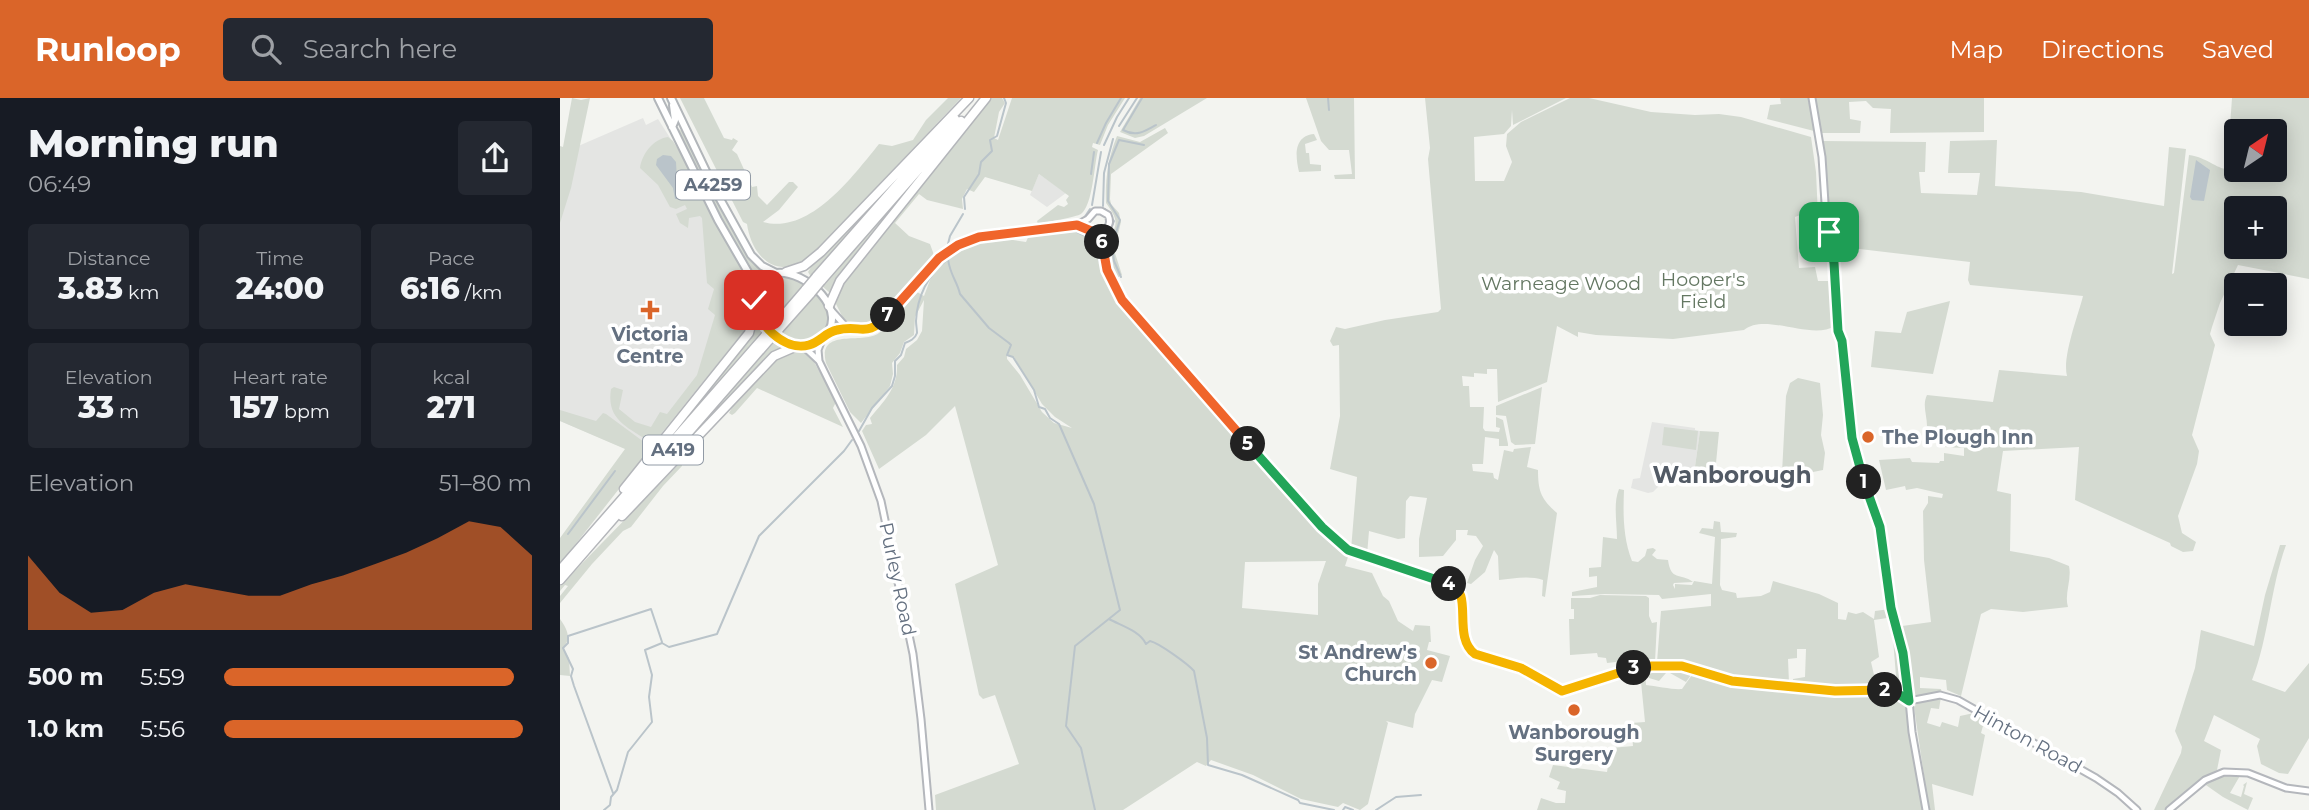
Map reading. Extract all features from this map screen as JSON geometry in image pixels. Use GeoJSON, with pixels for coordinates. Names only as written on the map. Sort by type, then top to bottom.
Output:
{"type":"FeatureCollection","features":[{"type":"Feature","properties":{"kind":"highway","name":"A419"},"geometry":{"type":"LineString","coordinates":[[786,272],[804,266],[821,252],[971,98]]}},
{"type":"Feature","properties":{"kind":"highway","name":"A419"},"geometry":{"type":"LineString","coordinates":[[560,570],[777,327],[971,98]]}},
{"type":"Feature","properties":{"kind":"highway","name":"A419"},"geometry":{"type":"LineString","coordinates":[[818,279],[984,98]]}},
{"type":"Feature","properties":{"kind":"highway","name":"A419"},"geometry":{"type":"LineString","coordinates":[[830,307],[839,281],[984,98]]}},
{"type":"Feature","properties":{"kind":"highway","name":"A419"},"geometry":{"type":"LineString","coordinates":[[578,549],[749,333],[755,309]]}},
{"type":"Feature","properties":{"kind":"highway","name":"A419"},"geometry":{"type":"LineString","coordinates":[[560,580],[767,338]]}},
{"type":"Feature","properties":{"kind":"highway","name":"A419"},"geometry":{"type":"LineString","coordinates":[[577,561],[774,356],[800,346]]}},
{"type":"Feature","properties":{"kind":"main road","name":"A4259"},"geometry":{"type":"LineString","coordinates":[[658,98],[718,220],[748,272],[754,297]]}},
{"type":"Feature","properties":{"kind":"main road","name":"A4259"},"geometry":{"type":"LineString","coordinates":[[672,99],[715,190],[751,255],[762,266],[776,273]]}},
{"type":"Feature","properties":{"kind":"main road"},"geometry":{"type":"LineString","coordinates":[[672,99],[675,117],[672,127]]}},
{"type":"Feature","properties":{"kind":"main road"},"geometry":{"type":"LineString","coordinates":[[776,273],[798,275],[824,297],[830,307],[831,323],[825,335],[813,344],[800,346],[786,343],[764,323],[755,309],[754,297],[761,282],[776,273]]}},
{"type":"Feature","properties":{"kind":"street"},"geometry":{"type":"LineString","coordinates":[[1812,98],[1834,263],[1838,331],[1842,341],[1852,438],[1880,527],[1891,608],[1901,644],[1926,810]]}},
{"type":"Feature","properties":{"kind":"street"},"geometry":{"type":"LineString","coordinates":[[819,361],[819,348],[825,335],[848,329],[863,331],[878,325],[936,261],[962,243],[994,234],[1077,225],[1096,211],[1105,212],[1110,222],[1102,241]]}},
{"type":"Feature","properties":{"kind":"street"},"geometry":{"type":"LineString","coordinates":[[1088,219],[1093,231],[1102,241],[1107,270],[1122,300],[1336,540],[1352,553],[1459,588],[1462,595],[1464,639],[1476,655],[1521,668],[1562,691],[1626,669],[1673,666],[1696,669],[1732,681],[1835,691],[1892,690],[1909,701]]}},
{"type":"Feature","properties":{"kind":"street"},"geometry":{"type":"LineString","coordinates":[[1077,225],[1093,231],[1107,230]]}},
{"type":"Feature","properties":{"kind":"street"},"geometry":{"type":"LineString","coordinates":[[830,307],[848,329]]}},
{"type":"Feature","properties":{"kind":"street","name":"Purley Road"},"geometry":{"type":"LineString","coordinates":[[800,346],[819,361],[861,446],[881,501],[913,654],[929,810]]}},
{"type":"Feature","properties":{"kind":"street"},"geometry":{"type":"LineString","coordinates":[[1909,693],[1918,699]]}},
{"type":"Feature","properties":{"kind":"street","name":"Hinton Road"},"geometry":{"type":"LineString","coordinates":[[1909,701],[1943,695],[1958,700],[2086,771],[2137,810]]}},
{"type":"Feature","properties":{"kind":"street"},"geometry":{"type":"LineString","coordinates":[[2169,810],[2205,780],[2224,772],[2248,773],[2286,788],[2309,791]]}},
{"type":"Feature","properties":{"kind":"shaded area"},"geometry":{"type":"Polygon","coordinates":[[[643,118],[646,125],[658,119],[688,166],[744,327],[671,418],[638,454],[560,421],[560,196],[576,147],[643,118]]]}},
{"type":"Feature","properties":{"kind":"shaded area"},"geometry":{"type":"Polygon","coordinates":[[[663,155],[671,156],[676,162],[677,180],[684,195],[679,199],[675,199],[673,188],[656,165],[657,159],[663,155]]]}},
{"type":"Feature","properties":{"kind":"shaded area"},"geometry":{"type":"Polygon","coordinates":[[[2196,160],[2210,170],[2204,201],[2192,200],[2190,197],[2196,160]]]}},
{"type":"Feature","properties":{"kind":"shaded area"},"geometry":{"type":"Polygon","coordinates":[[[1039,174],[1066,193],[1047,207],[1030,195],[1039,174]]]}},
{"type":"Feature","properties":{"kind":"shaded area"},"geometry":{"type":"Polygon","coordinates":[[[1652,422],[1700,431],[1693,481],[1668,477],[1653,492],[1648,493],[1631,488],[1633,479],[1640,478],[1652,422]]]}},
{"type":"Feature","properties":{"kind":"green space"},"geometry":{"type":"Polygon","coordinates":[[[572,98],[590,98],[571,188],[560,223],[560,146],[563,147],[572,98]]]}},
{"type":"Feature","properties":{"kind":"green space"},"geometry":{"type":"Polygon","coordinates":[[[680,98],[704,98],[724,138],[738,141],[732,150],[737,154],[752,187],[757,186],[758,196],[767,205],[789,182],[798,187],[779,210],[763,222],[780,224],[797,220],[829,200],[857,172],[879,144],[892,146],[913,140],[926,120],[948,98],[961,98],[812,255],[796,265],[783,267],[767,262],[755,249],[747,224],[743,222],[680,98]]]}},
{"type":"Feature","properties":{"kind":"green space"},"geometry":{"type":"Polygon","coordinates":[[[989,98],[1002,98],[1005,103],[999,112],[994,138],[998,140],[1012,98],[1125,98],[1108,125],[1100,145],[1093,143],[1092,147],[1098,150],[1091,194],[1085,209],[1078,215],[1038,224],[1037,221],[1058,205],[1064,207],[1068,204],[1066,200],[1069,196],[1039,174],[1032,191],[985,177],[974,192],[967,189],[962,199],[963,209],[927,200],[919,194],[895,223],[909,236],[930,244],[934,255],[873,321],[854,324],[844,320],[836,304],[838,289],[989,98]]]}},
{"type":"Feature","properties":{"kind":"green space"},"geometry":{"type":"Polygon","coordinates":[[[1140,98],[1207,98],[1144,136],[1135,138],[1120,132],[1140,98]]]}},
{"type":"Feature","properties":{"kind":"green space"},"geometry":{"type":"Polygon","coordinates":[[[1306,98],[1354,98],[1355,179],[1335,179],[1334,175],[1352,174],[1349,150],[1329,150],[1321,141],[1306,98]]]}},
{"type":"Feature","properties":{"kind":"green space"},"geometry":{"type":"Polygon","coordinates":[[[1425,98],[1566,98],[1513,125],[1512,110],[1511,126],[1504,134],[1474,137],[1475,181],[1504,181],[1512,162],[1506,146],[1507,134],[1521,122],[1570,98],[1589,98],[1651,112],[1741,117],[1811,137],[1818,216],[1803,214],[1795,217],[1799,268],[1815,267],[1818,281],[1829,281],[1835,326],[1814,330],[1764,324],[1753,325],[1744,330],[1673,339],[1578,332],[1578,337],[1557,326],[1547,382],[1498,402],[1497,369],[1487,369],[1487,374],[1474,373],[1474,377],[1462,376],[1463,386],[1469,386],[1470,407],[1484,407],[1485,431],[1499,432],[1496,417],[1503,420],[1508,444],[1499,446],[1499,439],[1485,437],[1483,464],[1472,464],[1473,471],[1493,473],[1498,480],[1504,450],[1513,452],[1514,449],[1531,447],[1527,467],[1538,470],[1542,494],[1557,513],[1545,597],[1542,596],[1543,580],[1499,580],[1498,556],[1494,550],[1485,572],[1471,584],[1467,583],[1483,546],[1476,536],[1467,535],[1468,530],[1456,530],[1456,540],[1443,556],[1419,557],[1419,539],[1427,498],[1410,496],[1406,501],[1405,538],[1398,539],[1369,531],[1367,555],[1351,550],[1357,477],[1330,469],[1340,416],[1339,345],[1333,346],[1330,341],[1336,327],[1345,329],[1438,312],[1441,309],[1425,98]]]}},
{"type":"Feature","properties":{"kind":"green space"},"geometry":{"type":"Polygon","coordinates":[[[1780,98],[1808,98],[1814,131],[1767,119],[1770,105],[1781,104],[1780,98]]]}},
{"type":"Feature","properties":{"kind":"green space"},"geometry":{"type":"Polygon","coordinates":[[[1815,98],[1984,98],[1984,132],[1890,133],[1891,109],[1873,108],[1866,101],[1849,102],[1850,119],[1861,121],[1860,133],[1821,133],[1815,98]]]}},
{"type":"Feature","properties":{"kind":"green space"},"geometry":{"type":"Polygon","coordinates":[[[2232,98],[2309,98],[2309,279],[2238,265],[2234,273],[2224,273],[2224,295],[2210,334],[2215,345],[2192,435],[2199,451],[2197,464],[2178,516],[2182,533],[2196,542],[2193,551],[2183,552],[2170,543],[2075,500],[2079,447],[2003,451],[1997,491],[2011,494],[2010,551],[2049,558],[2069,566],[2068,607],[2023,612],[1991,609],[1981,614],[1961,696],[1947,690],[1946,680],[1920,677],[1920,688],[1941,689],[1942,694],[1918,697],[1904,694],[1890,686],[1890,678],[1896,676],[1893,639],[1887,618],[1874,620],[1879,657],[1871,662],[1875,679],[1888,682],[1888,687],[1850,690],[1793,683],[1793,679],[1805,677],[1806,649],[1797,649],[1797,658],[1788,659],[1789,683],[1722,678],[1685,663],[1657,662],[1661,611],[1711,606],[1711,594],[1662,599],[1659,595],[1572,596],[1572,592],[1597,587],[1597,576],[1589,577],[1589,568],[1601,567],[1603,537],[1617,539],[1616,507],[1619,489],[1624,490],[1625,535],[1632,561],[1638,562],[1645,556],[1647,549],[1653,548],[1656,550],[1652,555],[1657,559],[1668,560],[1674,574],[1693,582],[1674,583],[1675,589],[1675,584],[1692,585],[1694,581],[1712,584],[1715,537],[1699,533],[1702,528],[1713,529],[1714,521],[1720,522],[1721,532],[1737,533],[1736,537],[1721,539],[1720,585],[1722,590],[1736,593],[1737,598],[1761,596],[1770,592],[1773,581],[1819,594],[1838,603],[1838,619],[1846,620],[1848,612],[1863,612],[1874,619],[1875,611],[1890,609],[1895,627],[1931,622],[1924,560],[1923,511],[1928,503],[1928,496],[1942,498],[1943,494],[1917,488],[1906,490],[1905,486],[1886,490],[1879,460],[1910,458],[1912,462],[1939,463],[1944,461],[1944,453],[1964,456],[1964,448],[1944,447],[1944,439],[1932,439],[1933,427],[1927,426],[1925,410],[1927,395],[1993,402],[1999,370],[2067,376],[2069,348],[2083,296],[1970,285],[1970,262],[1834,246],[1827,204],[1823,141],[1926,142],[1925,172],[1919,172],[1921,193],[1977,195],[1980,173],[1948,173],[1950,141],[1997,140],[1995,186],[2081,192],[2164,206],[2169,147],[2186,149],[2172,274],[2189,155],[2224,168],[2224,182],[2287,182],[2287,119],[2231,119],[2232,98]]]}},
{"type":"Feature","properties":{"kind":"green space"},"geometry":{"type":"Polygon","coordinates":[[[959,110],[811,277],[808,272],[814,262],[959,110]]]}},
{"type":"Feature","properties":{"kind":"green space"},"geometry":{"type":"Polygon","coordinates":[[[677,128],[685,133],[750,258],[767,273],[755,285],[751,270],[725,229],[677,128]]]}},
{"type":"Feature","properties":{"kind":"green space"},"geometry":{"type":"Polygon","coordinates":[[[1165,128],[1168,133],[1111,174],[1111,204],[1119,213],[1121,222],[1114,250],[1122,275],[1115,279],[1107,265],[1105,248],[1106,238],[1110,237],[1116,223],[1106,203],[1108,169],[1114,144],[1117,136],[1140,142],[1165,128]]]}},
{"type":"Feature","properties":{"kind":"green space"},"geometry":{"type":"Polygon","coordinates":[[[1314,134],[1317,140],[1305,144],[1306,153],[1309,153],[1310,164],[1321,165],[1321,171],[1299,172],[1297,147],[1303,138],[1314,134]]]}},
{"type":"Feature","properties":{"kind":"green space"},"geometry":{"type":"Polygon","coordinates":[[[668,137],[688,166],[707,206],[747,276],[749,312],[744,331],[656,440],[650,442],[627,427],[615,415],[610,400],[611,389],[614,387],[623,390],[619,409],[635,422],[651,427],[660,412],[667,414],[697,375],[715,315],[708,309],[714,289],[707,283],[702,218],[689,218],[688,228],[680,223],[676,214],[687,209],[685,205],[676,209],[670,207],[658,185],[640,168],[649,148],[668,137]]]}},
{"type":"Feature","properties":{"kind":"green space"},"geometry":{"type":"Polygon","coordinates":[[[950,139],[843,272],[830,293],[822,286],[950,139]]]}},
{"type":"Feature","properties":{"kind":"green space"},"geometry":{"type":"Polygon","coordinates":[[[1082,230],[1097,238],[1104,269],[1119,300],[1318,527],[1349,554],[1345,566],[1372,573],[1398,621],[1413,631],[1415,625],[1430,626],[1431,642],[1427,650],[1450,656],[1442,682],[1432,680],[1415,714],[1413,728],[1386,721],[1388,723],[1368,804],[1360,810],[1343,803],[1338,807],[1301,799],[1253,775],[1211,760],[1206,766],[1197,762],[1123,810],[936,810],[935,795],[1019,764],[995,695],[983,699],[979,695],[955,584],[998,565],[955,406],[926,435],[879,469],[862,431],[866,425],[872,424],[870,418],[893,387],[897,365],[904,357],[906,349],[917,340],[922,331],[924,300],[915,317],[914,335],[904,342],[892,363],[890,386],[861,423],[850,412],[826,363],[825,352],[828,345],[835,341],[879,333],[917,292],[924,296],[933,272],[955,253],[978,242],[1000,238],[1026,242],[1033,231],[1082,230]],[[1007,356],[1042,412],[1054,423],[1072,428],[1042,404],[1014,357],[1007,356]],[[1326,561],[1245,562],[1242,608],[1318,615],[1318,584],[1326,561]]]}},
{"type":"Feature","properties":{"kind":"green space"},"geometry":{"type":"Polygon","coordinates":[[[778,276],[791,276],[806,283],[769,325],[759,308],[759,293],[761,287],[778,276]]]}},
{"type":"Feature","properties":{"kind":"green space"},"geometry":{"type":"Polygon","coordinates":[[[816,292],[825,303],[828,315],[822,334],[804,343],[792,341],[780,334],[816,292]]]}},
{"type":"Feature","properties":{"kind":"green space"},"geometry":{"type":"Polygon","coordinates":[[[1950,301],[1933,374],[1871,367],[1875,331],[1901,333],[1907,312],[1950,301]]]}},
{"type":"Feature","properties":{"kind":"green space"},"geometry":{"type":"Polygon","coordinates":[[[757,321],[766,329],[638,476],[750,338],[757,321]]]}},
{"type":"Feature","properties":{"kind":"green space"},"geometry":{"type":"Polygon","coordinates":[[[776,338],[787,346],[634,500],[776,338]]]}},
{"type":"Feature","properties":{"kind":"green space"},"geometry":{"type":"Polygon","coordinates":[[[789,351],[805,352],[813,360],[836,402],[833,408],[843,427],[757,388],[735,413],[729,413],[734,404],[776,359],[789,351]]]}},
{"type":"Feature","properties":{"kind":"green space"},"geometry":{"type":"Polygon","coordinates":[[[1798,378],[1820,383],[1823,415],[1821,435],[1825,453],[1823,470],[1803,474],[1782,473],[1786,396],[1790,383],[1798,378]]]}},
{"type":"Feature","properties":{"kind":"green space"},"geometry":{"type":"Polygon","coordinates":[[[1542,387],[1535,444],[1515,445],[1511,442],[1506,416],[1496,415],[1496,406],[1542,387]]]}},
{"type":"Feature","properties":{"kind":"green space"},"geometry":{"type":"Polygon","coordinates":[[[560,410],[596,421],[603,413],[606,414],[644,442],[648,452],[560,564],[560,538],[625,449],[560,421],[560,410]]]}},
{"type":"Feature","properties":{"kind":"green space"},"geometry":{"type":"Polygon","coordinates":[[[1664,427],[1698,431],[1696,450],[1662,445],[1664,427]]]}},
{"type":"Feature","properties":{"kind":"green space"},"geometry":{"type":"Polygon","coordinates":[[[1700,431],[1719,432],[1716,463],[1718,484],[1693,481],[1700,431]]]}},
{"type":"Feature","properties":{"kind":"green space"},"geometry":{"type":"Polygon","coordinates":[[[682,461],[682,466],[631,527],[623,531],[592,564],[560,603],[560,596],[568,586],[565,585],[560,591],[560,586],[682,461]]]}},
{"type":"Feature","properties":{"kind":"green space"},"geometry":{"type":"Polygon","coordinates":[[[2280,545],[2286,545],[2252,680],[2285,692],[2309,663],[2309,738],[2288,774],[2279,773],[2261,764],[2257,746],[2260,739],[2214,715],[2204,741],[2221,750],[2217,770],[2200,779],[2164,810],[2154,810],[2181,753],[2182,747],[2175,731],[2195,668],[2201,630],[2254,646],[2280,545]]]}},
{"type":"Feature","properties":{"kind":"green space"},"geometry":{"type":"Polygon","coordinates":[[[1600,595],[1649,598],[1649,616],[1652,623],[1657,622],[1655,662],[1646,661],[1617,668],[1616,662],[1607,663],[1606,658],[1598,657],[1597,653],[1570,655],[1569,619],[1574,619],[1571,598],[1600,595]]]}},
{"type":"Feature","properties":{"kind":"green space"},"geometry":{"type":"Polygon","coordinates":[[[560,619],[568,634],[563,648],[569,658],[570,676],[560,675],[560,619]]]}},
{"type":"Feature","properties":{"kind":"green space"},"geometry":{"type":"Polygon","coordinates":[[[1660,668],[1693,672],[1686,682],[1670,673],[1666,673],[1659,681],[1649,678],[1647,670],[1660,668]]]}},
{"type":"Feature","properties":{"kind":"green space"},"geometry":{"type":"Polygon","coordinates":[[[1645,671],[1646,685],[1674,689],[1682,689],[1694,672],[1731,685],[1837,695],[1889,692],[1905,702],[1923,810],[1537,810],[1541,798],[1565,803],[1566,791],[1557,789],[1560,782],[1549,777],[1553,765],[1607,772],[1611,748],[1633,746],[1631,723],[1645,722],[1641,682],[1629,674],[1645,671]]]}},
{"type":"Feature","properties":{"kind":"green space"},"geometry":{"type":"Polygon","coordinates":[[[1941,697],[1939,709],[1931,708],[1927,723],[1940,727],[1942,722],[1958,727],[1960,716],[1974,713],[1985,719],[1981,733],[1985,735],[1973,796],[1932,784],[1935,810],[1929,810],[1914,707],[1920,700],[1941,697]]]}},
{"type":"Feature","properties":{"kind":"green space"},"geometry":{"type":"Polygon","coordinates":[[[2241,774],[2230,793],[2241,797],[2243,785],[2247,782],[2244,794],[2253,798],[2248,810],[2203,783],[2217,775],[2241,774]]]}},
{"type":"Feature","properties":{"kind":"waterway"},"geometry":{"type":"LineString","coordinates":[[965,209],[964,197],[979,174],[981,162],[992,151],[990,140],[997,136],[1006,103],[1004,98]]}},
{"type":"Feature","properties":{"kind":"waterway"},"geometry":{"type":"LineString","coordinates":[[1097,143],[1121,98]]}},
{"type":"Feature","properties":{"kind":"waterway"},"geometry":{"type":"LineString","coordinates":[[1104,145],[1129,98]]}},
{"type":"Feature","properties":{"kind":"waterway"},"geometry":{"type":"LineString","coordinates":[[1119,126],[1137,98]]}},
{"type":"Feature","properties":{"kind":"waterway"},"geometry":{"type":"LineString","coordinates":[[1142,98],[1123,130],[1144,132],[1156,125]]}},
{"type":"Feature","properties":{"kind":"waterway"},"geometry":{"type":"LineString","coordinates":[[1328,98],[1329,110]]}},
{"type":"Feature","properties":{"kind":"waterway"},"geometry":{"type":"LineString","coordinates":[[1103,206],[1104,173],[1113,139]]}},
{"type":"Feature","properties":{"kind":"waterway"},"geometry":{"type":"LineString","coordinates":[[1121,277],[1114,261],[1112,245],[1120,220],[1108,201],[1109,164],[1119,140],[1144,145]]}},
{"type":"Feature","properties":{"kind":"waterway"},"geometry":{"type":"LineString","coordinates":[[1091,174],[1094,152]]}},
{"type":"Feature","properties":{"kind":"waterway"},"geometry":{"type":"LineString","coordinates":[[1092,205],[1101,152]]}},
{"type":"Feature","properties":{"kind":"waterway"},"geometry":{"type":"LineString","coordinates":[[1084,218],[1090,209]]}},
{"type":"Feature","properties":{"kind":"waterway"},"geometry":{"type":"LineString","coordinates":[[1105,209],[1114,221],[1108,235]]}},
{"type":"Feature","properties":{"kind":"waterway"},"geometry":{"type":"LineString","coordinates":[[948,244],[963,214]]}},
{"type":"Feature","properties":{"kind":"waterway"},"geometry":{"type":"LineString","coordinates":[[1057,223],[1076,221]]}},
{"type":"Feature","properties":{"kind":"waterway"},"geometry":{"type":"LineString","coordinates":[[1042,232],[1067,231]]}},
{"type":"Feature","properties":{"kind":"waterway"},"geometry":{"type":"LineString","coordinates":[[1077,232],[1090,238],[1094,244]]}},
{"type":"Feature","properties":{"kind":"waterway"},"geometry":{"type":"LineString","coordinates":[[1106,241],[1106,252],[1113,275]]}},
{"type":"Feature","properties":{"kind":"waterway"},"geometry":{"type":"LineString","coordinates":[[948,259],[960,294],[989,328],[1011,345],[1007,355],[1013,357],[1034,390],[1039,407],[1045,409],[1050,418],[1059,424],[1094,504],[1120,610],[1075,646],[1066,726],[1081,748],[1095,810]]}},
{"type":"Feature","properties":{"kind":"waterway"},"geometry":{"type":"LineString","coordinates":[[859,431],[872,408],[892,386],[895,361],[901,355],[905,343],[917,333],[916,321],[921,295],[934,272],[947,260]]}},
{"type":"Feature","properties":{"kind":"waterway"},"geometry":{"type":"LineString","coordinates":[[1099,260],[1104,275]]}},
{"type":"Feature","properties":{"kind":"waterway"},"geometry":{"type":"LineString","coordinates":[[604,810],[610,805],[611,797],[617,790],[628,752],[652,722],[649,697],[652,675],[645,650],[662,643],[669,647],[717,634],[759,536],[852,440]]}},
{"type":"Feature","properties":{"kind":"waterway"},"geometry":{"type":"LineString","coordinates":[[568,534],[615,471]]}},
{"type":"Feature","properties":{"kind":"waterway"},"geometry":{"type":"LineString","coordinates":[[613,793],[574,686],[571,676],[573,669],[563,648],[568,643],[568,636],[651,609],[662,642]]}},
{"type":"Feature","properties":{"kind":"waterway"},"geometry":{"type":"LineString","coordinates":[[1109,619],[1135,632],[1146,644],[1150,641],[1160,646],[1194,671],[1207,738],[1208,765],[1242,775],[1300,803],[1334,810]]}},
{"type":"Feature","properties":{"kind":"waterway"},"geometry":{"type":"LineString","coordinates":[[1376,810],[1396,797],[1421,795]]}},
{"type":"Feature","properties":{"kind":"waterway"},"geometry":{"type":"LineString","coordinates":[[1343,810],[1345,807],[1353,810]]}},
{"type":"Feature","properties":{"kind":"place","name":"Victoria Centre"},"geometry":{"type":"Point","coordinates":[650,310]}},
{"type":"Feature","properties":{"kind":"place","name":"The Plough Inn"},"geometry":{"type":"Point","coordinates":[1868,437]}},
{"type":"Feature","properties":{"kind":"place","name":"St Andrew's Church"},"geometry":{"type":"Point","coordinates":[1431,663]}},
{"type":"Feature","properties":{"kind":"place","name":"Wanborough Surgery"},"geometry":{"type":"Point","coordinates":[1574,710]}},
{"type":"Feature","properties":{"kind":"district","name":"Wanborough"},"geometry":{"type":"Point","coordinates":[1732,475]}},
{"type":"Feature","properties":{"kind":"route"},"geometry":{"type":"LineString","coordinates":[[754,300],[755,309],[766,326],[784,341],[797,346],[810,345],[837,330],[863,331],[876,326],[936,261],[962,243],[994,234],[1084,226],[1101,239],[1107,270],[1122,300],[1322,527],[1343,547],[1355,554],[1459,588],[1462,595],[1464,639],[1475,654],[1521,668],[1562,691],[1626,669],[1682,666],[1732,681],[1835,691],[1892,690],[1909,701],[1903,653],[1891,608],[1880,527],[1852,438],[1829,232]]}},
{"type":"Feature","properties":{"kind":"park label","name":"Warneage Wood"},"geometry":{"type":"Point","coordinates":[1561,283]}},
{"type":"Feature","properties":{"kind":"park label","name":"Hooper's Field"},"geometry":{"type":"Point","coordinates":[1703,290]}}]}
